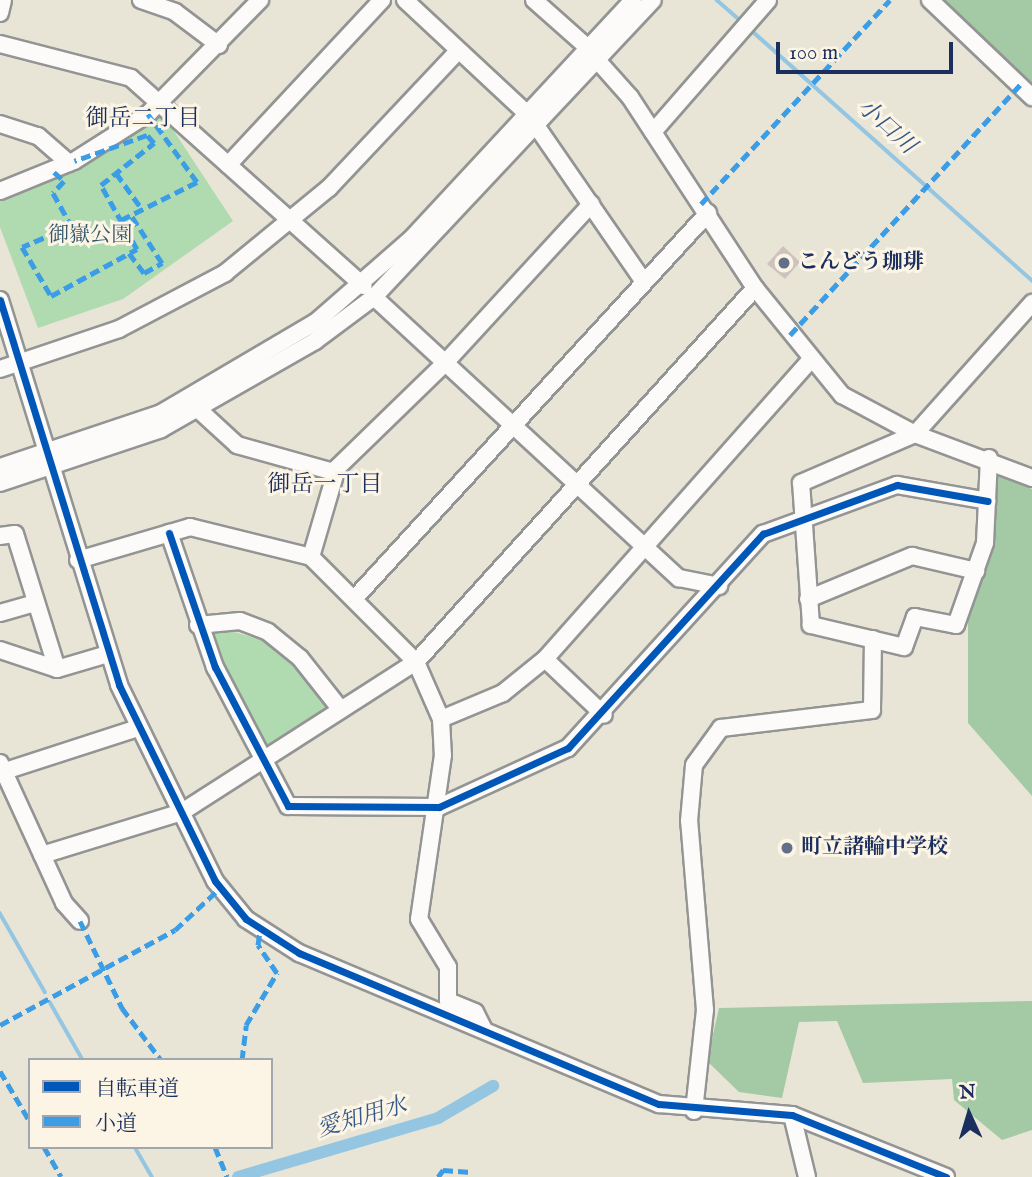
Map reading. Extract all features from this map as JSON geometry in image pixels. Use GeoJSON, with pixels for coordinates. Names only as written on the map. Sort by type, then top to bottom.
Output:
{"type":"FeatureCollection","features":[{"type":"Feature","properties":{"kind":"street"},"geometry":{"type":"LineString","coordinates":[[0,13],[3,0]]}},
{"type":"Feature","properties":{"kind":"street"},"geometry":{"type":"LineString","coordinates":[[141,0],[175,12],[219,45]]}},
{"type":"Feature","properties":{"kind":"street"},"geometry":{"type":"LineString","coordinates":[[0,191],[69,163],[163,102],[260,0]]}},
{"type":"Feature","properties":{"kind":"street"},"geometry":{"type":"LineString","coordinates":[[228,165],[382,0]]}},
{"type":"Feature","properties":{"kind":"street"},"geometry":{"type":"LineString","coordinates":[[405,0],[530,119],[644,282]]}},
{"type":"Feature","properties":{"kind":"street"},"geometry":{"type":"LineString","coordinates":[[534,0],[592,54],[653,132],[755,288],[810,360],[842,395],[915,434],[989,458],[1032,478]]}},
{"type":"Feature","properties":{"kind":"street"},"geometry":{"type":"LineString","coordinates":[[592,54],[633,0]]}},
{"type":"Feature","properties":{"kind":"street"},"geometry":{"type":"LineString","coordinates":[[0,467],[47,461],[200,410],[289,359],[369,291],[592,54],[653,0]]}},
{"type":"Feature","properties":{"kind":"street"},"geometry":{"type":"LineString","coordinates":[[653,132],[768,0]]}},
{"type":"Feature","properties":{"kind":"street"},"geometry":{"type":"LineString","coordinates":[[929,0],[1032,97]]}},
{"type":"Feature","properties":{"kind":"street"},"geometry":{"type":"LineString","coordinates":[[0,44],[121,73],[163,102],[228,165],[646,544],[679,578],[719,586]]}},
{"type":"Feature","properties":{"kind":"street"},"geometry":{"type":"LineString","coordinates":[[0,369],[158,312],[292,223],[458,51]]}},
{"type":"Feature","properties":{"kind":"street"},"geometry":{"type":"LineString","coordinates":[[0,124],[37,136],[69,163]]}},
{"type":"Feature","properties":{"kind":"street"},"geometry":{"type":"LineString","coordinates":[[311,557],[334,472],[445,363],[591,204]]}},
{"type":"Feature","properties":{"kind":"street"},"geometry":{"type":"LineString","coordinates":[[354,599],[708,213]]}},
{"type":"Feature","properties":{"kind":"street"},"geometry":{"type":"LineString","coordinates":[[42,855],[182,812],[416,662],[755,288]]}},
{"type":"Feature","properties":{"kind":"street"},"geometry":{"type":"LineString","coordinates":[[0,483],[195,397],[369,291]]}},
{"type":"Feature","properties":{"kind":"street"},"geometry":{"type":"LineString","coordinates":[[0,300],[108,654],[138,728],[221,890],[260,930],[299,953],[483,1028],[646,1099],[694,1111],[792,1115],[946,1177]]}},
{"type":"Feature","properties":{"kind":"street"},"geometry":{"type":"LineString","coordinates":[[989,458],[988,502],[976,570],[956,625],[915,617],[904,647],[811,625],[802,483],[915,434],[1032,303]]}},
{"type":"Feature","properties":{"kind":"street"},"geometry":{"type":"LineString","coordinates":[[441,719],[503,693],[545,659],[810,360]]}},
{"type":"Feature","properties":{"kind":"street"},"geometry":{"type":"LineString","coordinates":[[200,410],[237,445],[334,472]]}},
{"type":"Feature","properties":{"kind":"street"},"geometry":{"type":"LineString","coordinates":[[169,533],[198,625],[263,761],[292,808],[439,807],[543,764],[604,715],[763,534],[804,522],[897,485],[988,502]]}},
{"type":"Feature","properties":{"kind":"street"},"geometry":{"type":"LineString","coordinates":[[78,560],[169,533],[197,528],[311,557],[416,662],[441,719],[439,807],[419,919],[448,967],[448,1001],[475,1012],[483,1028]]}},
{"type":"Feature","properties":{"kind":"street"},"geometry":{"type":"LineString","coordinates":[[0,536],[15,534],[57,669]]}},
{"type":"Feature","properties":{"kind":"street"},"geometry":{"type":"LineString","coordinates":[[808,599],[912,556],[976,570]]}},
{"type":"Feature","properties":{"kind":"street"},"geometry":{"type":"LineString","coordinates":[[0,613],[35,603]]}},
{"type":"Feature","properties":{"kind":"street"},"geometry":{"type":"LineString","coordinates":[[198,625],[240,621],[268,632],[300,658],[341,710]]}},
{"type":"Feature","properties":{"kind":"street"},"geometry":{"type":"LineString","coordinates":[[694,1111],[705,1010],[689,821],[694,765],[720,728],[872,709],[873,639]]}},
{"type":"Feature","properties":{"kind":"street"},"geometry":{"type":"LineString","coordinates":[[0,650],[57,669],[108,654]]}},
{"type":"Feature","properties":{"kind":"street"},"geometry":{"type":"LineString","coordinates":[[545,659],[604,715]]}},
{"type":"Feature","properties":{"kind":"street"},"geometry":{"type":"LineString","coordinates":[[80,921],[64,903],[3,767],[138,728]]}},
{"type":"Feature","properties":{"kind":"street"},"geometry":{"type":"LineString","coordinates":[[792,1115],[807,1177]]}},
{"type":"Feature","properties":{"kind":"green space"},"geometry":{"type":"Polygon","coordinates":[[[941,0],[1032,0],[1032,84],[941,0]]]}},
{"type":"Feature","properties":{"kind":"green space","name":"御嶽公園"},"geometry":{"type":"Polygon","coordinates":[[[160,110],[233,221],[123,299],[38,328],[0,227],[0,197],[160,110]]]}},
{"type":"Feature","properties":{"kind":"green space"},"geometry":{"type":"Polygon","coordinates":[[[999,470],[1032,489],[1032,796],[968,723],[968,611],[999,470]]]}},
{"type":"Feature","properties":{"kind":"green space"},"geometry":{"type":"Polygon","coordinates":[[[227,630],[273,643],[332,708],[266,747],[206,633],[227,630]]]}},
{"type":"Feature","properties":{"kind":"green space"},"geometry":{"type":"Polygon","coordinates":[[[1032,1001],[1032,1130],[1002,1140],[954,1100],[952,1079],[863,1083],[837,1021],[799,1022],[782,1098],[739,1092],[707,1061],[719,1008],[1032,1001]]]}},
{"type":"Feature","properties":{"kind":"building","name":"こんどう珈琲"},"geometry":{"type":"Polygon","coordinates":[[[783,246],[800,262],[785,279],[767,264],[783,246]]]}},
{"type":"Feature","properties":{"kind":"waterway","name":"小口川"},"geometry":{"type":"LineString","coordinates":[[717,0],[742,22]]}},
{"type":"Feature","properties":{"kind":"waterway","name":"小口川"},"geometry":{"type":"LineString","coordinates":[[750,29],[1032,280]]}},
{"type":"Feature","properties":{"kind":"waterway"},"geometry":{"type":"LineString","coordinates":[[0,913],[45,992]]}},
{"type":"Feature","properties":{"kind":"waterway"},"geometry":{"type":"LineString","coordinates":[[50,1002],[82,1058]]}},
{"type":"Feature","properties":{"kind":"waterway","name":"愛知用水"},"geometry":{"type":"LineString","coordinates":[[238,1177],[438,1118],[493,1086]]}},
{"type":"Feature","properties":{"kind":"waterway"},"geometry":{"type":"LineString","coordinates":[[136,1149],[152,1177]]}},
{"type":"Feature","properties":{"kind":"marked path"},"geometry":{"type":"LineString","coordinates":[[701,204],[890,0]]}},
{"type":"Feature","properties":{"kind":"marked path"},"geometry":{"type":"LineString","coordinates":[[790,335],[1020,85]]}},
{"type":"Feature","properties":{"kind":"marked path"},"geometry":{"type":"LineString","coordinates":[[121,220],[197,182],[148,114]]}},
{"type":"Feature","properties":{"kind":"marked path"},"geometry":{"type":"LineString","coordinates":[[54,172],[64,181],[53,193],[71,226],[22,247],[51,296],[137,249],[101,185],[154,143],[147,135],[74,161]]}},
{"type":"Feature","properties":{"kind":"marked path"},"geometry":{"type":"LineString","coordinates":[[116,173],[142,209]]}},
{"type":"Feature","properties":{"kind":"marked path"},"geometry":{"type":"LineString","coordinates":[[129,253],[144,273],[162,263],[131,215]]}},
{"type":"Feature","properties":{"kind":"marked path"},"geometry":{"type":"LineString","coordinates":[[0,1025],[175,930],[220,888]]}},
{"type":"Feature","properties":{"kind":"marked path"},"geometry":{"type":"LineString","coordinates":[[80,921],[122,1008],[160,1058]]}},
{"type":"Feature","properties":{"kind":"marked path"},"geometry":{"type":"LineString","coordinates":[[242,1058],[246,1025],[277,973],[258,945],[260,930]]}},
{"type":"Feature","properties":{"kind":"marked path"},"geometry":{"type":"LineString","coordinates":[[0,1071],[28,1119]]}},
{"type":"Feature","properties":{"kind":"marked path"},"geometry":{"type":"LineString","coordinates":[[45,1149],[61,1177]]}},
{"type":"Feature","properties":{"kind":"marked path"},"geometry":{"type":"LineString","coordinates":[[216,1149],[227,1177]]}},
{"type":"Feature","properties":{"kind":"marked path"},"geometry":{"type":"LineString","coordinates":[[438,1177],[443,1170],[471,1172]]}},
{"type":"Feature","properties":{"kind":"cycle path"},"geometry":{"type":"LineString","coordinates":[[0,300],[119,685],[215,881],[246,919],[299,953],[659,1104],[792,1115],[946,1177]]}},
{"type":"Feature","properties":{"kind":"cycle path"},"geometry":{"type":"LineString","coordinates":[[169,533],[215,667],[288,806],[439,807],[568,748],[763,534],[897,485],[988,501]]}},
{"type":"Feature","properties":{"kind":"place","name":"こんどう珈琲"},"geometry":{"type":"Point","coordinates":[784,263]}},
{"type":"Feature","properties":{"kind":"place","name":"町立諸輪中学校"},"geometry":{"type":"Point","coordinates":[787,848]}},
{"type":"Feature","properties":{"kind":"district","name":"御岳二丁目"},"geometry":{"type":"Point","coordinates":[143,119]}},
{"type":"Feature","properties":{"kind":"district","name":"御岳一丁目"},"geometry":{"type":"Point","coordinates":[325,485]}}]}
